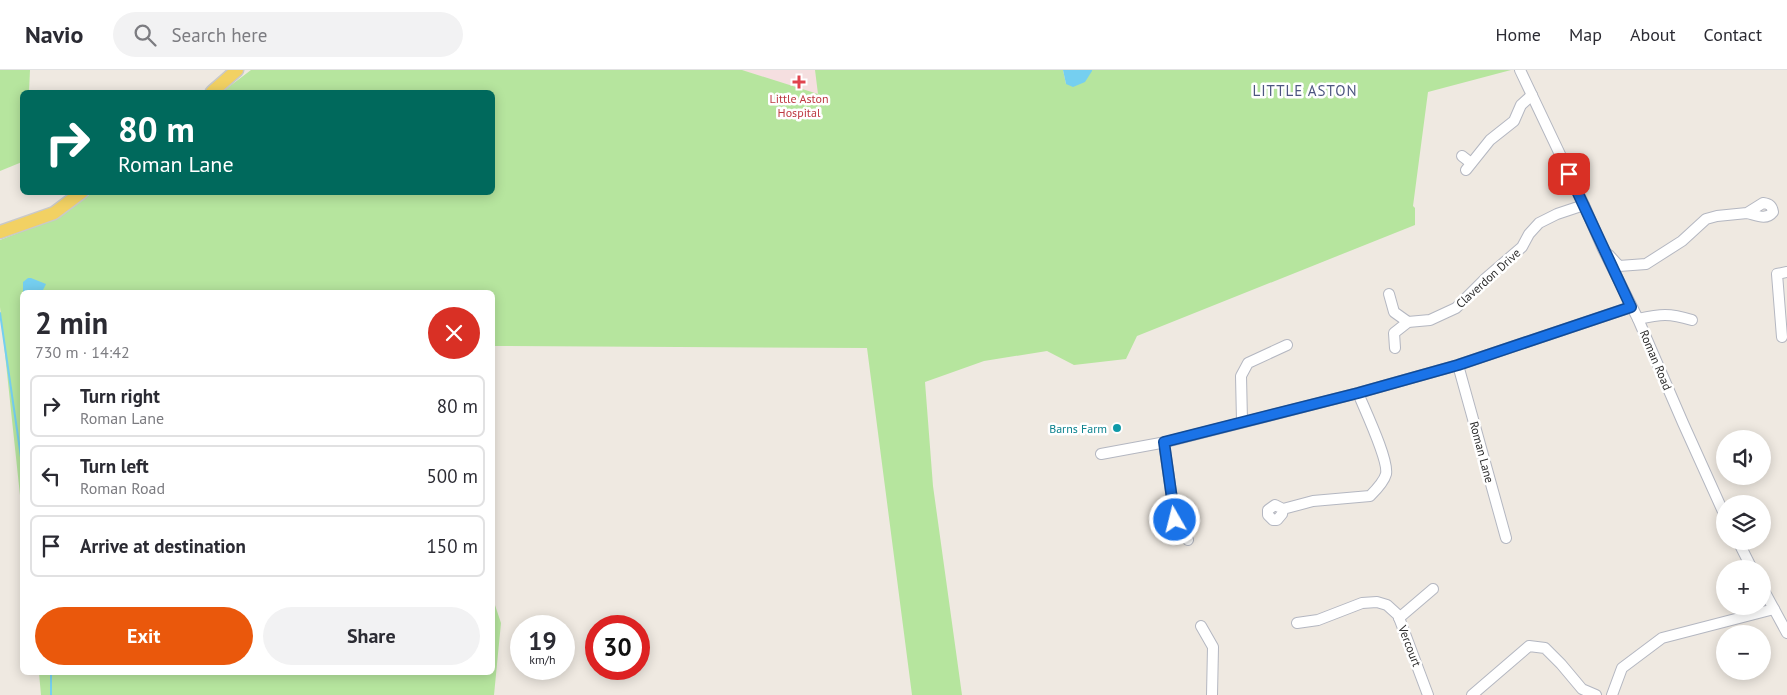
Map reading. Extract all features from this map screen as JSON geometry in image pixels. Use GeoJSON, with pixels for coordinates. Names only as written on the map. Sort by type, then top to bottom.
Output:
{"type":"FeatureCollection","features":[{"type":"Feature","properties":{"kind":"main road"},"geometry":{"type":"LineString","coordinates":[[214,90],[237,70]]}},
{"type":"Feature","properties":{"kind":"main road"},"geometry":{"type":"LineString","coordinates":[[0,232],[54,213],[78,195]]}},
{"type":"Feature","properties":{"kind":"street","name":"Roman Road"},"geometry":{"type":"LineString","coordinates":[[1520,70],[1603,249],[1638,319],[1716,496]]}},
{"type":"Feature","properties":{"kind":"street"},"geometry":{"type":"LineString","coordinates":[[1466,163],[1490,140],[1514,121],[1521,105],[1532,95]]}},
{"type":"Feature","properties":{"kind":"street","name":"Claverdon Drive"},"geometry":{"type":"LineString","coordinates":[[1408,322],[1430,320],[1456,308],[1486,278],[1522,247],[1529,234],[1539,223],[1558,214],[1584,206]]}},
{"type":"Feature","properties":{"kind":"street"},"geometry":{"type":"LineString","coordinates":[[1603,249],[1619,266],[1646,264],[1682,241],[1706,219],[1747,213]]}},
{"type":"Feature","properties":{"kind":"street"},"geometry":{"type":"LineString","coordinates":[[1782,337],[1778,274],[1787,272]]}},
{"type":"Feature","properties":{"kind":"street"},"geometry":{"type":"LineString","coordinates":[[1389,294],[1394,312],[1408,322],[1394,333],[1395,348]]}},
{"type":"Feature","properties":{"kind":"street"},"geometry":{"type":"LineString","coordinates":[[1101,454],[1164,442],[1358,393],[1458,365],[1631,307]]}},
{"type":"Feature","properties":{"kind":"street"},"geometry":{"type":"LineString","coordinates":[[1638,319],[1672,314],[1692,320]]}},
{"type":"Feature","properties":{"kind":"street"},"geometry":{"type":"LineString","coordinates":[[1242,421],[1241,376],[1248,363],[1287,345]]}},
{"type":"Feature","properties":{"kind":"street","name":"Roman Lane"},"geometry":{"type":"LineString","coordinates":[[1458,365],[1506,538]]}},
{"type":"Feature","properties":{"kind":"street"},"geometry":{"type":"LineString","coordinates":[[1283,509],[1313,501],[1370,496],[1382,482],[1386,473],[1384,458],[1358,393]]}},
{"type":"Feature","properties":{"kind":"street"},"geometry":{"type":"LineString","coordinates":[[1164,442],[1175,520],[1188,540]]}},
{"type":"Feature","properties":{"kind":"street"},"geometry":{"type":"LineString","coordinates":[[1399,618],[1433,589]]}},
{"type":"Feature","properties":{"kind":"street","name":"Vercourt"},"geometry":{"type":"LineString","coordinates":[[1297,623],[1318,620],[1345,608],[1371,602],[1387,605],[1399,618],[1428,695]]}},
{"type":"Feature","properties":{"kind":"street"},"geometry":{"type":"LineString","coordinates":[[1771,604],[1787,633]]}},
{"type":"Feature","properties":{"kind":"street"},"geometry":{"type":"LineString","coordinates":[[1612,695],[1622,668],[1662,638],[1774,609]]}},
{"type":"Feature","properties":{"kind":"street"},"geometry":{"type":"LineString","coordinates":[[1201,626],[1212,647],[1212,695]]}},
{"type":"Feature","properties":{"kind":"street"},"geometry":{"type":"LineString","coordinates":[[1472,695],[1529,646],[1545,648],[1582,689],[1596,695]]}},
{"type":"Feature","properties":{"kind":"shaded area","name":"Little Aston Hospital"},"geometry":{"type":"Polygon","coordinates":[[[742,70],[815,70],[819,95],[742,70]]]}},
{"type":"Feature","properties":{"kind":"green space"},"geometry":{"type":"Polygon","coordinates":[[[0,70],[30,70],[29,90],[20,90],[20,163],[0,171],[0,70]]]}},
{"type":"Feature","properties":{"kind":"green space"},"geometry":{"type":"Polygon","coordinates":[[[251,70],[742,70],[818,94],[815,70],[1063,70],[1066,84],[1092,70],[1511,70],[1428,92],[1413,206],[1415,208],[1415,225],[1137,336],[1126,359],[1074,365],[1047,351],[984,361],[925,382],[933,486],[962,695],[912,695],[867,348],[495,346],[495,290],[20,290],[20,495],[0,307],[0,240],[59,217],[89,195],[495,195],[495,90],[225,90],[251,70]]]}},
{"type":"Feature","properties":{"kind":"green space"},"geometry":{"type":"Polygon","coordinates":[[[495,605],[501,623],[494,695],[41,695],[39,675],[495,675],[495,605]]]}},
{"type":"Feature","properties":{"kind":"water"},"geometry":{"type":"Polygon","coordinates":[[[1063,70],[1092,71],[1085,82],[1073,87],[1066,84],[1063,70]]]}},
{"type":"Feature","properties":{"kind":"water"},"geometry":{"type":"Polygon","coordinates":[[[31,278],[46,284],[43,290],[23,290],[23,282],[31,278]]]}},
{"type":"Feature","properties":{"kind":"waterway"},"geometry":{"type":"LineString","coordinates":[[0,313],[20,450]]}},
{"type":"Feature","properties":{"kind":"waterway"},"geometry":{"type":"LineString","coordinates":[[51,675],[51,695]]}},
{"type":"Feature","properties":{"kind":"place","name":"Little Aston Hospital"},"geometry":{"type":"Point","coordinates":[799,82]}},
{"type":"Feature","properties":{"kind":"place","name":"Barns Farm"},"geometry":{"type":"Point","coordinates":[1117,428]}},
{"type":"Feature","properties":{"kind":"district","name":"LITTLE ASTON"},"geometry":{"type":"Point","coordinates":[1305,90]}},
{"type":"Feature","properties":{"kind":"route"},"geometry":{"type":"LineString","coordinates":[[1175,520],[1164,442],[1358,393],[1458,365],[1631,307],[1569,174]]}}]}
